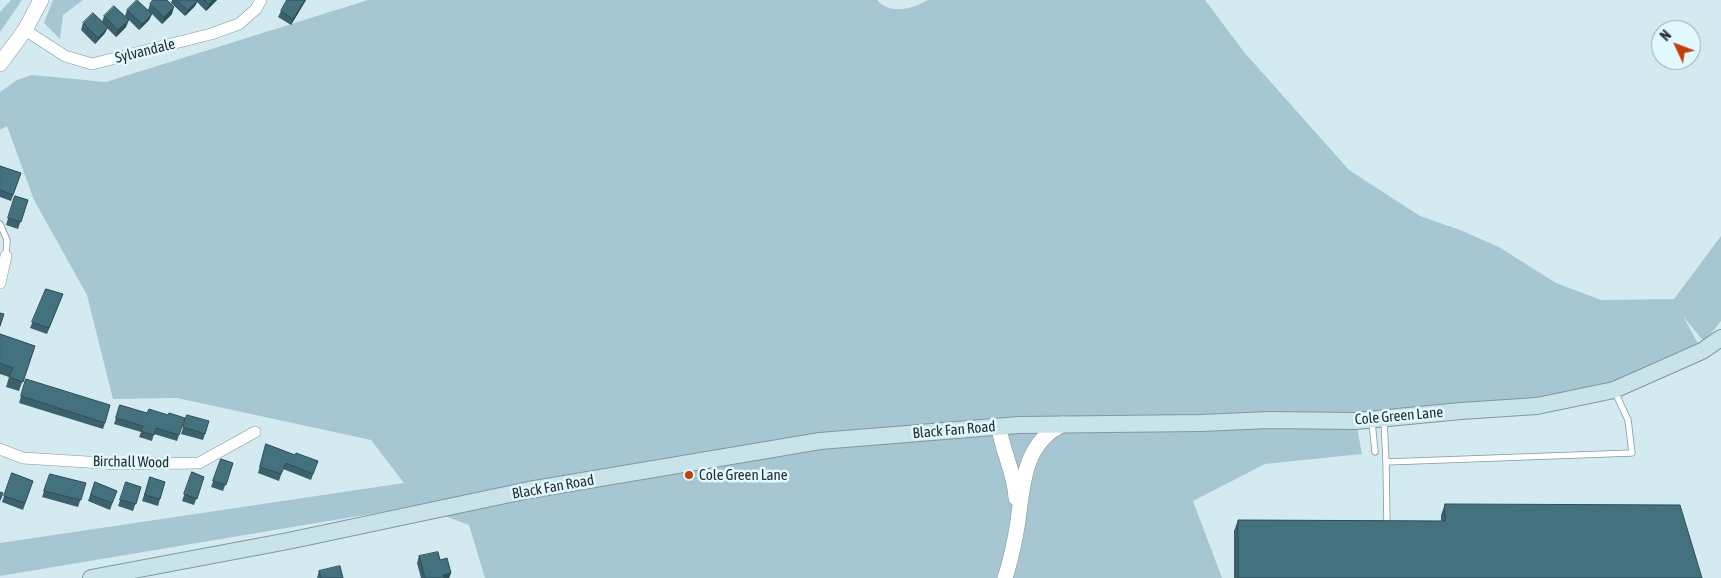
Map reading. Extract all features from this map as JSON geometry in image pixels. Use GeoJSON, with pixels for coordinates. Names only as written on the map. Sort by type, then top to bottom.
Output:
{"type":"FeatureCollection","features":[{"type":"Feature","properties":{"kind":"main road","name":"Cole Green Lane"},"geometry":{"type":"LineString","coordinates":[[1019,425],[1378,419],[1537,406],[1614,390],[1702,352],[1721,338]]}},
{"type":"Feature","properties":{"kind":"main road","name":"Black Fan Road"},"geometry":{"type":"LineString","coordinates":[[91,578],[288,541],[529,490],[820,441],[1019,425]]}},
{"type":"Feature","properties":{"kind":"street"},"geometry":{"type":"LineString","coordinates":[[0,64],[25,30],[41,0]]}},
{"type":"Feature","properties":{"kind":"street","name":"Sylvandale"},"geometry":{"type":"LineString","coordinates":[[25,30],[65,56],[92,64],[211,34],[239,24],[256,9],[261,0]]}},
{"type":"Feature","properties":{"kind":"street"},"geometry":{"type":"LineString","coordinates":[[0,283],[6,256]]}},
{"type":"Feature","properties":{"kind":"street"},"geometry":{"type":"LineString","coordinates":[[1005,578],[1012,557],[1026,466],[1034,449],[1043,438],[1063,424]]}},
{"type":"Feature","properties":{"kind":"street"},"geometry":{"type":"LineString","coordinates":[[999,427],[1002,446],[1016,486],[1018,522]]}},
{"type":"Feature","properties":{"kind":"street","name":"Birchall Wood"},"geometry":{"type":"LineString","coordinates":[[0,449],[22,458],[119,464],[199,463],[256,432]]}},
{"type":"Feature","properties":{"kind":"lane"},"geometry":{"type":"LineString","coordinates":[[0,224],[7,240],[6,256]]}},
{"type":"Feature","properties":{"kind":"lane"},"geometry":{"type":"LineString","coordinates":[[1386,462],[1632,453],[1628,420],[1614,390]]}},
{"type":"Feature","properties":{"kind":"lane"},"geometry":{"type":"LineString","coordinates":[[1375,452],[1378,419]]}},
{"type":"Feature","properties":{"kind":"lane"},"geometry":{"type":"LineString","coordinates":[[1378,419],[1386,462],[1387,526]]}},
{"type":"Feature","properties":{"kind":"shaded area"},"geometry":{"type":"Polygon","coordinates":[[[11,0],[22,0],[0,32],[0,12],[11,0]]]}},
{"type":"Feature","properties":{"kind":"shaded area"},"geometry":{"type":"Polygon","coordinates":[[[53,0],[83,0],[63,15],[60,39],[44,23],[53,0]]]}},
{"type":"Feature","properties":{"kind":"shaded area"},"geometry":{"type":"Polygon","coordinates":[[[368,0],[877,0],[888,8],[902,9],[916,6],[928,0],[1205,0],[1244,52],[1349,170],[1420,216],[1460,230],[1499,247],[1556,283],[1601,300],[1674,299],[1721,236],[1721,321],[1704,342],[1683,316],[1702,351],[1614,390],[1356,422],[1362,454],[1265,464],[1193,501],[1222,578],[485,578],[469,525],[418,506],[0,576],[0,543],[404,483],[371,440],[177,398],[113,399],[87,295],[34,200],[7,126],[0,130],[0,92],[17,80],[32,75],[106,82],[368,0]]]}},
{"type":"Feature","properties":{"kind":"building"},"geometry":{"type":"Polygon","coordinates":[[[137,0],[152,14],[142,24],[127,10],[137,0]]]}},
{"type":"Feature","properties":{"kind":"building"},"geometry":{"type":"Polygon","coordinates":[[[153,0],[167,0],[174,7],[164,17],[150,4],[153,0]]]}},
{"type":"Feature","properties":{"kind":"building"},"geometry":{"type":"Polygon","coordinates":[[[177,0],[198,0],[188,10],[177,0]]]}},
{"type":"Feature","properties":{"kind":"building"},"geometry":{"type":"Polygon","coordinates":[[[204,0],[213,0],[209,4],[204,0]]]}},
{"type":"Feature","properties":{"kind":"building"},"geometry":{"type":"Polygon","coordinates":[[[287,0],[305,0],[293,19],[281,11],[287,0]]]}},
{"type":"Feature","properties":{"kind":"building"},"geometry":{"type":"Polygon","coordinates":[[[114,6],[129,20],[118,30],[104,16],[114,6]]]}},
{"type":"Feature","properties":{"kind":"building"},"geometry":{"type":"Polygon","coordinates":[[[93,13],[108,27],[98,38],[83,23],[93,13]]]}},
{"type":"Feature","properties":{"kind":"building"},"geometry":{"type":"Polygon","coordinates":[[[0,166],[21,173],[13,195],[0,190],[0,166]]]}},
{"type":"Feature","properties":{"kind":"building"},"geometry":{"type":"Polygon","coordinates":[[[15,196],[28,200],[21,222],[8,218],[15,196]]]}},
{"type":"Feature","properties":{"kind":"building"},"geometry":{"type":"Polygon","coordinates":[[[46,289],[63,294],[49,328],[32,322],[46,289]]]}},
{"type":"Feature","properties":{"kind":"building"},"geometry":{"type":"Polygon","coordinates":[[[0,313],[4,314],[0,326],[0,313]]]}},
{"type":"Feature","properties":{"kind":"building"},"geometry":{"type":"Polygon","coordinates":[[[0,334],[35,346],[23,382],[9,377],[13,368],[0,363],[0,334]]]}},
{"type":"Feature","properties":{"kind":"building"},"geometry":{"type":"Polygon","coordinates":[[[26,379],[110,405],[105,423],[21,396],[26,379]]]}},
{"type":"Feature","properties":{"kind":"building"},"geometry":{"type":"Polygon","coordinates":[[[120,405],[147,413],[149,409],[185,418],[179,435],[156,428],[154,435],[141,431],[143,426],[116,418],[120,405]]]}},
{"type":"Feature","properties":{"kind":"building"},"geometry":{"type":"Polygon","coordinates":[[[187,415],[209,421],[205,434],[183,427],[187,415]]]}},
{"type":"Feature","properties":{"kind":"building"},"geometry":{"type":"Polygon","coordinates":[[[266,444],[318,461],[313,474],[286,463],[281,474],[260,467],[266,444]]]}},
{"type":"Feature","properties":{"kind":"building"},"geometry":{"type":"Polygon","coordinates":[[[221,459],[233,463],[226,485],[213,481],[221,459]]]}},
{"type":"Feature","properties":{"kind":"building"},"geometry":{"type":"Polygon","coordinates":[[[192,472],[204,477],[197,499],[184,494],[192,472]]]}},
{"type":"Feature","properties":{"kind":"building"},"geometry":{"type":"Polygon","coordinates":[[[12,473],[33,481],[25,503],[4,496],[12,473]]]}},
{"type":"Feature","properties":{"kind":"building"},"geometry":{"type":"Polygon","coordinates":[[[50,474],[86,483],[81,500],[44,491],[50,474]]]}},
{"type":"Feature","properties":{"kind":"building"},"geometry":{"type":"Polygon","coordinates":[[[150,477],[165,482],[160,499],[145,495],[150,477]]]}},
{"type":"Feature","properties":{"kind":"building"},"geometry":{"type":"Polygon","coordinates":[[[95,482],[117,491],[112,503],[91,495],[95,482]]]}},
{"type":"Feature","properties":{"kind":"building"},"geometry":{"type":"Polygon","coordinates":[[[126,482],[141,487],[136,504],[120,500],[126,482]]]}},
{"type":"Feature","properties":{"kind":"building"},"geometry":{"type":"Polygon","coordinates":[[[1445,504],[1680,505],[1702,578],[1238,578],[1238,520],[1445,521],[1445,504]]]}},
{"type":"Feature","properties":{"kind":"building"},"geometry":{"type":"Polygon","coordinates":[[[438,552],[440,560],[447,558],[451,573],[443,575],[444,578],[425,578],[419,556],[438,552]]]}},
{"type":"Feature","properties":{"kind":"building"},"geometry":{"type":"Polygon","coordinates":[[[340,566],[343,578],[321,578],[319,571],[340,566]]]}},
{"type":"Feature","properties":{"kind":"place","name":"Cole Green Lane"},"geometry":{"type":"Point","coordinates":[689,475]}}]}
